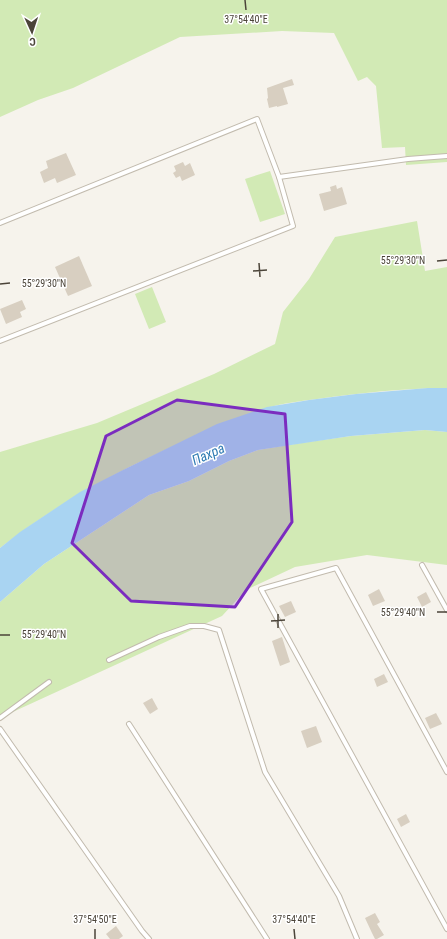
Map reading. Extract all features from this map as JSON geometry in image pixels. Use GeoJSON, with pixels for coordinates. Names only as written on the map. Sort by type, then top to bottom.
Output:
{"type":"FeatureCollection","features":[{"type":"Feature","properties":{"kind":"lane"},"geometry":{"type":"LineString","coordinates":[[0,223],[257,118],[279,177],[293,226],[0,341]]}},
{"type":"Feature","properties":{"kind":"lane"},"geometry":{"type":"LineString","coordinates":[[279,177],[408,158],[447,156]]}},
{"type":"Feature","properties":{"kind":"lane"},"geometry":{"type":"LineString","coordinates":[[422,565],[447,610]]}},
{"type":"Feature","properties":{"kind":"lane"},"geometry":{"type":"LineString","coordinates":[[447,772],[336,568],[261,589],[447,929]]}},
{"type":"Feature","properties":{"kind":"lane"},"geometry":{"type":"LineString","coordinates":[[109,660],[159,637],[190,626],[204,626],[219,630],[265,772],[339,896],[357,939]]}},
{"type":"Feature","properties":{"kind":"lane"},"geometry":{"type":"LineString","coordinates":[[0,718],[49,682]]}},
{"type":"Feature","properties":{"kind":"lane"},"geometry":{"type":"LineString","coordinates":[[129,724],[267,939]]}},
{"type":"Feature","properties":{"kind":"lane"},"geometry":{"type":"LineString","coordinates":[[0,729],[142,932],[149,939]]}},
{"type":"Feature","properties":{"kind":"highlighted area"},"geometry":{"type":"Polygon","coordinates":[[[177,400],[285,414],[292,522],[235,607],[131,601],[72,543],[106,436],[177,400]]]}},
{"type":"Feature","properties":{"kind":"green space"},"geometry":{"type":"Polygon","coordinates":[[[0,0],[447,0],[447,162],[406,165],[405,147],[382,148],[376,86],[367,77],[358,81],[334,33],[282,31],[180,37],[73,88],[38,100],[0,117],[0,0]]]}},
{"type":"Feature","properties":{"kind":"green space"},"geometry":{"type":"Polygon","coordinates":[[[270,171],[285,214],[260,222],[245,179],[270,171]]]}},
{"type":"Feature","properties":{"kind":"green space"},"geometry":{"type":"Polygon","coordinates":[[[417,221],[425,271],[447,267],[447,388],[398,390],[298,401],[273,406],[253,413],[155,454],[101,482],[49,513],[0,548],[0,452],[97,423],[214,374],[275,344],[283,312],[309,279],[335,237],[417,221]]]}},
{"type":"Feature","properties":{"kind":"green space"},"geometry":{"type":"Polygon","coordinates":[[[152,287],[166,322],[149,329],[135,294],[152,287]]]}},
{"type":"Feature","properties":{"kind":"green space"},"geometry":{"type":"Polygon","coordinates":[[[425,430],[447,432],[447,565],[367,555],[295,567],[246,590],[222,616],[0,719],[0,602],[44,564],[149,495],[189,481],[229,461],[258,450],[351,436],[425,430]]]}},
{"type":"Feature","properties":{"kind":"water","name":"Пахра"},"geometry":{"type":"Polygon","coordinates":[[[428,388],[447,388],[447,432],[425,430],[351,436],[258,450],[229,461],[189,481],[149,495],[44,564],[0,602],[0,548],[20,532],[80,492],[121,471],[217,424],[267,407],[356,394],[428,388]]]}},
{"type":"Feature","properties":{"kind":"building"},"geometry":{"type":"Polygon","coordinates":[[[292,79],[294,85],[283,88],[288,104],[269,108],[267,88],[292,79]]]}},
{"type":"Feature","properties":{"kind":"building"},"geometry":{"type":"Polygon","coordinates":[[[66,153],[76,175],[57,183],[55,178],[44,183],[40,172],[48,168],[46,161],[66,153]]]}},
{"type":"Feature","properties":{"kind":"building"},"geometry":{"type":"Polygon","coordinates":[[[183,162],[185,166],[190,163],[195,175],[182,181],[180,176],[176,178],[173,173],[176,171],[174,166],[183,162]]]}},
{"type":"Feature","properties":{"kind":"building"},"geometry":{"type":"Polygon","coordinates":[[[336,185],[337,189],[342,187],[347,204],[324,211],[319,194],[331,191],[330,187],[336,185]]]}},
{"type":"Feature","properties":{"kind":"building"},"geometry":{"type":"Polygon","coordinates":[[[79,256],[92,286],[68,296],[55,267],[79,256]]]}},
{"type":"Feature","properties":{"kind":"building"},"geometry":{"type":"Polygon","coordinates":[[[22,300],[26,309],[20,312],[22,317],[6,324],[0,309],[22,300]]]}},
{"type":"Feature","properties":{"kind":"building"},"geometry":{"type":"Polygon","coordinates":[[[379,589],[385,601],[373,606],[368,595],[379,589]]]}},
{"type":"Feature","properties":{"kind":"building"},"geometry":{"type":"Polygon","coordinates":[[[426,592],[431,602],[422,607],[417,597],[426,592]]]}},
{"type":"Feature","properties":{"kind":"building"},"geometry":{"type":"Polygon","coordinates":[[[291,601],[296,612],[285,617],[279,606],[291,601]]]}},
{"type":"Feature","properties":{"kind":"building"},"geometry":{"type":"Polygon","coordinates":[[[282,637],[290,662],[280,666],[272,641],[282,637]]]}},
{"type":"Feature","properties":{"kind":"building"},"geometry":{"type":"Polygon","coordinates":[[[384,674],[388,682],[377,687],[374,679],[384,674]]]}},
{"type":"Feature","properties":{"kind":"building"},"geometry":{"type":"Polygon","coordinates":[[[152,698],[158,709],[150,714],[143,703],[152,698]]]}},
{"type":"Feature","properties":{"kind":"building"},"geometry":{"type":"Polygon","coordinates":[[[436,713],[442,724],[430,729],[425,718],[436,713]]]}},
{"type":"Feature","properties":{"kind":"building"},"geometry":{"type":"Polygon","coordinates":[[[316,726],[322,742],[307,748],[301,731],[316,726]]]}},
{"type":"Feature","properties":{"kind":"building"},"geometry":{"type":"Polygon","coordinates":[[[406,814],[410,822],[401,827],[397,819],[406,814]]]}},
{"type":"Feature","properties":{"kind":"building"},"geometry":{"type":"Polygon","coordinates":[[[375,913],[380,922],[377,924],[384,935],[377,939],[375,939],[365,918],[375,913]]]}},
{"type":"Feature","properties":{"kind":"building"},"geometry":{"type":"Polygon","coordinates":[[[116,926],[123,936],[119,939],[110,939],[106,934],[116,926]]]}}]}
